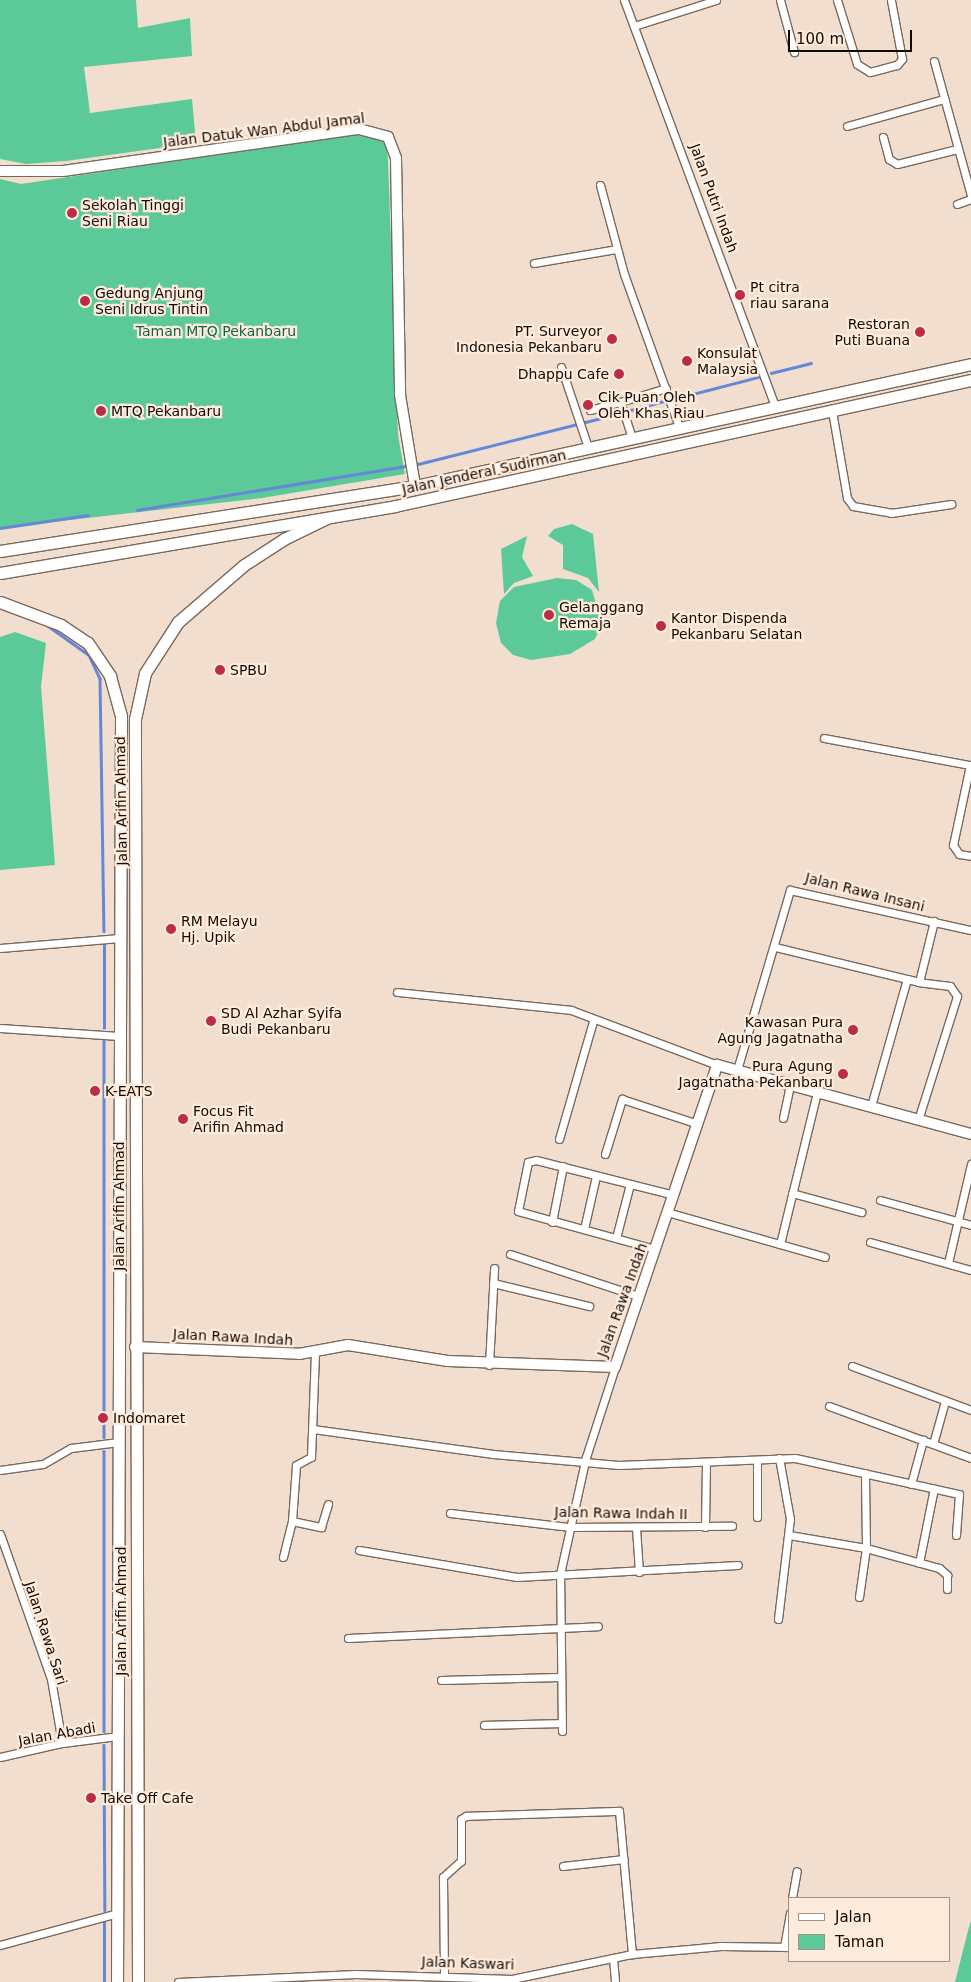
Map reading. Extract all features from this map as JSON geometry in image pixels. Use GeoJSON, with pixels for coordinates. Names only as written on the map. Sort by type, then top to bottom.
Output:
{"type":"FeatureCollection","features":[{"type":"Feature","properties":{"kind":"main road","name":"Jalan Jenderal Sudirman"},"geometry":{"type":"LineString","coordinates":[[0,551],[415,486],[775,405],[971,364]]}},
{"type":"Feature","properties":{"kind":"main road","name":"Jalan Jenderal Sudirman"},"geometry":{"type":"LineString","coordinates":[[0,573],[326,519],[762,428],[971,380]]}},
{"type":"Feature","properties":{"kind":"main road"},"geometry":{"type":"LineString","coordinates":[[758,409],[762,428]]}},
{"type":"Feature","properties":{"kind":"main road","name":"Jalan Arifin Ahmad"},"geometry":{"type":"LineString","coordinates":[[138,1982],[139,1347],[134,1166],[135,719],[141,683],[164,639],[196,605],[264,552],[326,519]]}},
{"type":"Feature","properties":{"kind":"main road"},"geometry":{"type":"LineString","coordinates":[[132,531],[135,550]]}},
{"type":"Feature","properties":{"kind":"main road"},"geometry":{"type":"LineString","coordinates":[[104,536],[106,555]]}},
{"type":"Feature","properties":{"kind":"main road","name":"Jalan Arifin Ahmad"},"geometry":{"type":"LineString","coordinates":[[0,602],[62,625],[81,637],[102,660],[116,691],[121,716],[118,1165],[119,1810],[117,1982]]}},
{"type":"Feature","properties":{"kind":"main road"},"geometry":{"type":"LineString","coordinates":[[118,1165],[134,1166]]}},
{"type":"Feature","properties":{"kind":"main road"},"geometry":{"type":"LineString","coordinates":[[119,1810],[138,1814]]}},
{"type":"Feature","properties":{"kind":"street","name":"Jalan Putri Indah"},"geometry":{"type":"LineString","coordinates":[[624,0],[775,405]]}},
{"type":"Feature","properties":{"kind":"street"},"geometry":{"type":"LineString","coordinates":[[634,26],[716,0]]}},
{"type":"Feature","properties":{"kind":"street"},"geometry":{"type":"LineString","coordinates":[[780,0],[794,52]]}},
{"type":"Feature","properties":{"kind":"street"},"geometry":{"type":"LineString","coordinates":[[837,0],[857,64],[870,72],[898,65],[902,59],[890,0]]}},
{"type":"Feature","properties":{"kind":"street"},"geometry":{"type":"LineString","coordinates":[[934,61],[971,195]]}},
{"type":"Feature","properties":{"kind":"street"},"geometry":{"type":"LineString","coordinates":[[847,126],[944,99]]}},
{"type":"Feature","properties":{"kind":"street","name":"Jalan Datuk Wan Abdul Jamal"},"geometry":{"type":"LineString","coordinates":[[0,171],[62,171],[360,129],[388,137],[396,163],[400,394],[415,486]]}},
{"type":"Feature","properties":{"kind":"street"},"geometry":{"type":"LineString","coordinates":[[883,137],[889,159],[898,164],[957,149]]}},
{"type":"Feature","properties":{"kind":"street"},"geometry":{"type":"LineString","coordinates":[[600,185],[617,249],[679,428]]}},
{"type":"Feature","properties":{"kind":"street"},"geometry":{"type":"LineString","coordinates":[[957,204],[971,199]]}},
{"type":"Feature","properties":{"kind":"street"},"geometry":{"type":"LineString","coordinates":[[534,263],[617,249]]}},
{"type":"Feature","properties":{"kind":"street"},"geometry":{"type":"LineString","coordinates":[[561,367],[588,447]]}},
{"type":"Feature","properties":{"kind":"street"},"geometry":{"type":"LineString","coordinates":[[590,410],[666,388]]}},
{"type":"Feature","properties":{"kind":"street"},"geometry":{"type":"LineString","coordinates":[[620,402],[632,438]]}},
{"type":"Feature","properties":{"kind":"street"},"geometry":{"type":"LineString","coordinates":[[832,411],[847,498],[853,506],[891,513],[951,504]]}},
{"type":"Feature","properties":{"kind":"street"},"geometry":{"type":"LineString","coordinates":[[824,738],[970,763],[953,845],[959,854],[971,856]]}},
{"type":"Feature","properties":{"kind":"street","name":"Jalan Rawa Insani"},"geometry":{"type":"LineString","coordinates":[[737,1070],[775,947],[787,893],[793,888],[971,930]]}},
{"type":"Feature","properties":{"kind":"street"},"geometry":{"type":"LineString","coordinates":[[919,982],[934,921]]}},
{"type":"Feature","properties":{"kind":"street"},"geometry":{"type":"LineString","coordinates":[[0,948],[120,938]]}},
{"type":"Feature","properties":{"kind":"street"},"geometry":{"type":"LineString","coordinates":[[775,947],[919,982],[950,986],[957,996],[918,1120]]}},
{"type":"Feature","properties":{"kind":"street"},"geometry":{"type":"LineString","coordinates":[[871,1106],[906,979]]}},
{"type":"Feature","properties":{"kind":"street"},"geometry":{"type":"LineString","coordinates":[[397,992],[556,1007],[717,1065],[971,1134]]}},
{"type":"Feature","properties":{"kind":"street"},"geometry":{"type":"LineString","coordinates":[[559,1139],[593,1021]]}},
{"type":"Feature","properties":{"kind":"street"},"geometry":{"type":"LineString","coordinates":[[0,1028],[119,1036]]}},
{"type":"Feature","properties":{"kind":"street","name":"Jalan Rawa Indah"},"geometry":{"type":"LineString","coordinates":[[139,1347],[315,1353],[348,1345],[489,1365],[615,1367],[717,1065]]}},
{"type":"Feature","properties":{"kind":"street"},"geometry":{"type":"LineString","coordinates":[[783,1118],[790,1084]]}},
{"type":"Feature","properties":{"kind":"street"},"geometry":{"type":"LineString","coordinates":[[780,1244],[817,1092]]}},
{"type":"Feature","properties":{"kind":"street"},"geometry":{"type":"LineString","coordinates":[[605,1154],[622,1099],[698,1124]]}},
{"type":"Feature","properties":{"kind":"street"},"geometry":{"type":"LineString","coordinates":[[655,1249],[552,1222],[516,1208],[528,1162],[563,1166],[674,1196]]}},
{"type":"Feature","properties":{"kind":"street"},"geometry":{"type":"LineString","coordinates":[[948,1263],[971,1164]]}},
{"type":"Feature","properties":{"kind":"street"},"geometry":{"type":"LineString","coordinates":[[552,1222],[563,1166]]}},
{"type":"Feature","properties":{"kind":"street"},"geometry":{"type":"LineString","coordinates":[[584,1229],[596,1176]]}},
{"type":"Feature","properties":{"kind":"street"},"geometry":{"type":"LineString","coordinates":[[616,1238],[630,1184]]}},
{"type":"Feature","properties":{"kind":"street"},"geometry":{"type":"LineString","coordinates":[[792,1193],[862,1212]]}},
{"type":"Feature","properties":{"kind":"street"},"geometry":{"type":"LineString","coordinates":[[880,1200],[971,1225]]}},
{"type":"Feature","properties":{"kind":"street"},"geometry":{"type":"LineString","coordinates":[[667,1212],[825,1257]]}},
{"type":"Feature","properties":{"kind":"street"},"geometry":{"type":"LineString","coordinates":[[870,1242],[971,1270]]}},
{"type":"Feature","properties":{"kind":"street"},"geometry":{"type":"LineString","coordinates":[[510,1254],[638,1296]]}},
{"type":"Feature","properties":{"kind":"street"},"geometry":{"type":"LineString","coordinates":[[489,1365],[494,1268]]}},
{"type":"Feature","properties":{"kind":"street"},"geometry":{"type":"LineString","coordinates":[[493,1283],[590,1306]]}},
{"type":"Feature","properties":{"kind":"street"},"geometry":{"type":"LineString","coordinates":[[283,1557],[292,1521],[296,1464],[311,1458],[315,1353]]}},
{"type":"Feature","properties":{"kind":"street"},"geometry":{"type":"LineString","coordinates":[[852,1366],[971,1410]]}},
{"type":"Feature","properties":{"kind":"street"},"geometry":{"type":"LineString","coordinates":[[562,1731],[558,1628],[560,1574],[585,1462],[615,1367]]}},
{"type":"Feature","properties":{"kind":"street"},"geometry":{"type":"LineString","coordinates":[[933,1444],[944,1401]]}},
{"type":"Feature","properties":{"kind":"street"},"geometry":{"type":"LineString","coordinates":[[828,1406],[971,1458]]}},
{"type":"Feature","properties":{"kind":"street"},"geometry":{"type":"LineString","coordinates":[[313,1429],[585,1462],[706,1464],[779,1458],[865,1473],[958,1494],[956,1535]]}},
{"type":"Feature","properties":{"kind":"street"},"geometry":{"type":"LineString","coordinates":[[911,1484],[923,1440]]}},
{"type":"Feature","properties":{"kind":"street"},"geometry":{"type":"LineString","coordinates":[[0,1470],[42,1464],[71,1448],[119,1442]]}},
{"type":"Feature","properties":{"kind":"street"},"geometry":{"type":"LineString","coordinates":[[778,1619],[789,1536],[790,1509],[779,1458]]}},
{"type":"Feature","properties":{"kind":"street"},"geometry":{"type":"LineString","coordinates":[[757,1460],[757,1517]]}},
{"type":"Feature","properties":{"kind":"street"},"geometry":{"type":"LineString","coordinates":[[705,1527],[706,1464]]}},
{"type":"Feature","properties":{"kind":"street"},"geometry":{"type":"LineString","coordinates":[[859,1597],[866,1548],[865,1473]]}},
{"type":"Feature","properties":{"kind":"street"},"geometry":{"type":"LineString","coordinates":[[919,1563],[934,1488]]}},
{"type":"Feature","properties":{"kind":"street"},"geometry":{"type":"LineString","coordinates":[[292,1521],[321,1527],[328,1504]]}},
{"type":"Feature","properties":{"kind":"street","name":"Jalan Rawa Indah II"},"geometry":{"type":"LineString","coordinates":[[450,1513],[570,1527],[732,1526]]}},
{"type":"Feature","properties":{"kind":"street"},"geometry":{"type":"LineString","coordinates":[[636,1528],[639,1572]]}},
{"type":"Feature","properties":{"kind":"street","name":"Jalan Rawa Sari"},"geometry":{"type":"LineString","coordinates":[[0,1534],[51,1678],[62,1742]]}},
{"type":"Feature","properties":{"kind":"street"},"geometry":{"type":"LineString","coordinates":[[789,1536],[866,1548],[945,1571],[947,1589]]}},
{"type":"Feature","properties":{"kind":"street"},"geometry":{"type":"LineString","coordinates":[[359,1550],[503,1577],[639,1572],[738,1565]]}},
{"type":"Feature","properties":{"kind":"street"},"geometry":{"type":"LineString","coordinates":[[348,1638],[598,1626]]}},
{"type":"Feature","properties":{"kind":"street"},"geometry":{"type":"LineString","coordinates":[[441,1680],[559,1677]]}},
{"type":"Feature","properties":{"kind":"street"},"geometry":{"type":"LineString","coordinates":[[484,1725],[561,1722]]}},
{"type":"Feature","properties":{"kind":"street","name":"Jalan Abadi"},"geometry":{"type":"LineString","coordinates":[[0,1757],[62,1742],[118,1736]]}},
{"type":"Feature","properties":{"kind":"street"},"geometry":{"type":"LineString","coordinates":[[444,1973],[443,1877],[461,1861],[460,1819],[614,1809],[622,1817],[632,1954]]}},
{"type":"Feature","properties":{"kind":"street"},"geometry":{"type":"LineString","coordinates":[[563,1866],[624,1860]]}},
{"type":"Feature","properties":{"kind":"street"},"geometry":{"type":"LineString","coordinates":[[792,1897],[797,1871]]}},
{"type":"Feature","properties":{"kind":"street"},"geometry":{"type":"LineString","coordinates":[[0,1945],[118,1913]]}},
{"type":"Feature","properties":{"kind":"street","name":"Jalan Kaswari"},"geometry":{"type":"LineString","coordinates":[[178,1982],[444,1973],[493,1980],[632,1954],[721,1946],[787,1947]]}},
{"type":"Feature","properties":{"kind":"street"},"geometry":{"type":"LineString","coordinates":[[613,1958],[614,1982]]}},
{"type":"Feature","properties":{"kind":"green space"},"geometry":{"type":"Polygon","coordinates":[[[0,0],[136,0],[138,28],[190,18],[192,56],[84,67],[90,113],[192,99],[196,143],[66,161],[26,164],[0,159],[0,0]]]}},
{"type":"Feature","properties":{"kind":"green space","name":"Taman MTQ Pekanbaru"},"geometry":{"type":"Polygon","coordinates":[[[371,132],[386,143],[388,160],[398,435],[405,474],[262,498],[0,528],[0,179],[21,184],[371,132]]]}},
{"type":"Feature","properties":{"kind":"green space"},"geometry":{"type":"Polygon","coordinates":[[[572,524],[593,534],[599,592],[588,578],[563,569],[563,545],[548,536],[554,529],[572,524]]]}},
{"type":"Feature","properties":{"kind":"green space"},"geometry":{"type":"Polygon","coordinates":[[[527,536],[522,557],[533,576],[514,583],[504,594],[501,549],[527,536]]]}},
{"type":"Feature","properties":{"kind":"green space","name":"Gelanggang Remaja"},"geometry":{"type":"Polygon","coordinates":[[[557,578],[576,580],[592,590],[602,624],[595,639],[570,654],[531,660],[513,655],[501,643],[496,623],[500,601],[514,587],[557,578]]]}},
{"type":"Feature","properties":{"kind":"green space"},"geometry":{"type":"Polygon","coordinates":[[[15,632],[46,643],[41,687],[55,865],[0,870],[0,637],[15,632]]]}},
{"type":"Feature","properties":{"kind":"green space"},"geometry":{"type":"Polygon","coordinates":[[[971,1921],[971,1982],[955,1982],[969,1927],[971,1921]]]}},
{"type":"Feature","properties":{"kind":"waterway"},"geometry":{"type":"LineString","coordinates":[[771,373],[811,363]]}},
{"type":"Feature","properties":{"kind":"waterway"},"geometry":{"type":"LineString","coordinates":[[677,398],[758,377]]}},
{"type":"Feature","properties":{"kind":"waterway"},"geometry":{"type":"LineString","coordinates":[[627,411],[664,401]]}},
{"type":"Feature","properties":{"kind":"waterway"},"geometry":{"type":"LineString","coordinates":[[418,464],[617,414]]}},
{"type":"Feature","properties":{"kind":"waterway"},"geometry":{"type":"LineString","coordinates":[[137,510],[405,466]]}},
{"type":"Feature","properties":{"kind":"waterway"},"geometry":{"type":"LineString","coordinates":[[0,528],[88,515]]}},
{"type":"Feature","properties":{"kind":"waterway"},"geometry":{"type":"LineString","coordinates":[[47,625],[89,655],[100,679],[104,931]]}},
{"type":"Feature","properties":{"kind":"waterway"},"geometry":{"type":"LineString","coordinates":[[104,945],[104,1028]]}},
{"type":"Feature","properties":{"kind":"waterway"},"geometry":{"type":"LineString","coordinates":[[104,1041],[104,1437]]}},
{"type":"Feature","properties":{"kind":"waterway"},"geometry":{"type":"LineString","coordinates":[[104,1451],[104,1731]]}},
{"type":"Feature","properties":{"kind":"waterway"},"geometry":{"type":"LineString","coordinates":[[104,1745],[105,1910]]}},
{"type":"Feature","properties":{"kind":"waterway"},"geometry":{"type":"LineString","coordinates":[[104,1921],[104,1982]]}},
{"type":"Feature","properties":{"kind":"place","name":"Sekolah Tinggi Seni Riau"},"geometry":{"type":"Point","coordinates":[72,213]}},
{"type":"Feature","properties":{"kind":"place","name":"Pt citra riau sarana"},"geometry":{"type":"Point","coordinates":[740,295]}},
{"type":"Feature","properties":{"kind":"place","name":"Gedung Anjung Seni Idrus Tintin"},"geometry":{"type":"Point","coordinates":[85,301]}},
{"type":"Feature","properties":{"kind":"place","name":"Restoran Puti Buana"},"geometry":{"type":"Point","coordinates":[920,332]}},
{"type":"Feature","properties":{"kind":"place","name":"PT. Surveyor Indonesia Pekanbaru"},"geometry":{"type":"Point","coordinates":[612,339]}},
{"type":"Feature","properties":{"kind":"place","name":"Konsulat Malaysia"},"geometry":{"type":"Point","coordinates":[687,361]}},
{"type":"Feature","properties":{"kind":"place","name":"Dhappu Cafe"},"geometry":{"type":"Point","coordinates":[619,374]}},
{"type":"Feature","properties":{"kind":"place","name":"Cik Puan Oleh Oleh Khas Riau"},"geometry":{"type":"Point","coordinates":[588,405]}},
{"type":"Feature","properties":{"kind":"place","name":"MTQ Pekanbaru"},"geometry":{"type":"Point","coordinates":[101,411]}},
{"type":"Feature","properties":{"kind":"place","name":"Gelanggang Remaja"},"geometry":{"type":"Point","coordinates":[549,615]}},
{"type":"Feature","properties":{"kind":"place","name":"Kantor Dispenda Pekanbaru Selatan"},"geometry":{"type":"Point","coordinates":[661,626]}},
{"type":"Feature","properties":{"kind":"place","name":"SPBU"},"geometry":{"type":"Point","coordinates":[220,670]}},
{"type":"Feature","properties":{"kind":"place","name":"RM Melayu Hj. Upik"},"geometry":{"type":"Point","coordinates":[171,929]}},
{"type":"Feature","properties":{"kind":"place","name":"SD Al Azhar Syifa Budi Pekanbaru"},"geometry":{"type":"Point","coordinates":[211,1021]}},
{"type":"Feature","properties":{"kind":"place","name":"Kawasan Pura Agung Jagatnatha"},"geometry":{"type":"Point","coordinates":[853,1030]}},
{"type":"Feature","properties":{"kind":"place","name":"Pura Agung Jagatnatha Pekanbaru"},"geometry":{"type":"Point","coordinates":[843,1074]}},
{"type":"Feature","properties":{"kind":"place","name":"K-EATS"},"geometry":{"type":"Point","coordinates":[95,1091]}},
{"type":"Feature","properties":{"kind":"place","name":"Focus Fit Arifin Ahmad"},"geometry":{"type":"Point","coordinates":[183,1119]}},
{"type":"Feature","properties":{"kind":"place","name":"Indomaret"},"geometry":{"type":"Point","coordinates":[103,1418]}},
{"type":"Feature","properties":{"kind":"place","name":"Take Off Cafe"},"geometry":{"type":"Point","coordinates":[91,1798]}}]}
